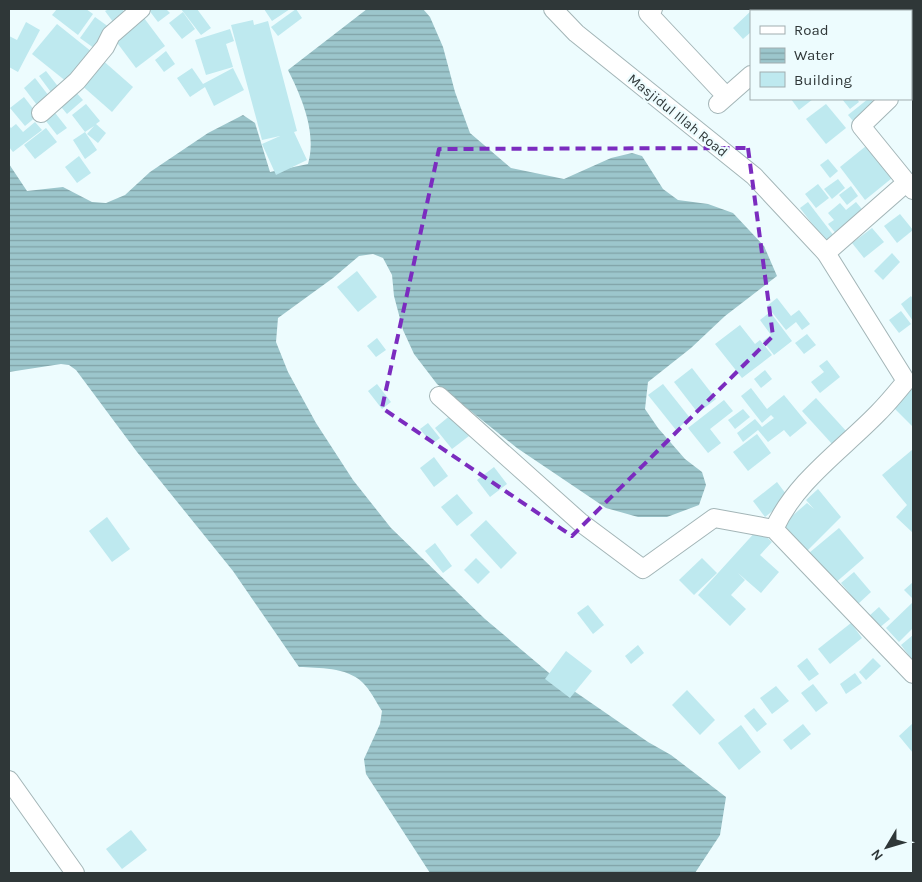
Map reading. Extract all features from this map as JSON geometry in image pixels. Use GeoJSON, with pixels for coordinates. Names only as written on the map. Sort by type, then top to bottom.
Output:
{"type":"FeatureCollection","features":[{"type":"Feature","properties":{"kind":"street"},"geometry":{"type":"LineString","coordinates":[[41,114],[77,81],[105,47],[111,35],[141,9]]}},
{"type":"Feature","properties":{"kind":"street","name":"Masjidul Illah Road"},"geometry":{"type":"LineString","coordinates":[[553,9],[576,33],[754,176],[826,253],[910,377]]}},
{"type":"Feature","properties":{"kind":"street"},"geometry":{"type":"LineString","coordinates":[[653,9],[648,13],[722,100],[750,76]]}},
{"type":"Feature","properties":{"kind":"street"},"geometry":{"type":"LineString","coordinates":[[826,253],[910,186],[861,126],[888,100]]}},
{"type":"Feature","properties":{"kind":"street"},"geometry":{"type":"LineString","coordinates":[[774,530],[782,511],[800,487],[879,412],[910,377]]}},
{"type":"Feature","properties":{"kind":"street"},"geometry":{"type":"LineString","coordinates":[[439,396],[580,522],[644,569],[714,518],[774,530],[913,674]]}},
{"type":"Feature","properties":{"kind":"street"},"geometry":{"type":"LineString","coordinates":[[9,780],[75,873]]}},
{"type":"Feature","properties":{"kind":"highlighted area"},"geometry":{"type":"Polygon","coordinates":[[[748,148],[773,336],[572,536],[382,408],[439,149],[748,148]]]}},
{"type":"Feature","properties":{"kind":"water"},"geometry":{"type":"Polygon","coordinates":[[[367,9],[423,9],[430,17],[443,47],[455,92],[470,133],[511,168],[564,179],[611,158],[632,153],[642,156],[663,189],[678,200],[708,204],[733,213],[764,246],[777,276],[725,316],[691,348],[648,382],[645,409],[658,428],[685,459],[702,472],[706,485],[699,505],[667,517],[638,517],[606,508],[517,448],[437,384],[414,354],[403,330],[394,296],[392,275],[383,258],[373,254],[359,256],[333,278],[278,318],[276,342],[288,372],[316,423],[353,480],[391,528],[485,619],[555,678],[648,742],[671,755],[726,797],[720,835],[695,873],[430,873],[366,774],[364,759],[380,724],[382,711],[365,685],[348,673],[324,668],[299,667],[233,571],[137,452],[76,370],[69,365],[61,364],[9,372],[9,164],[27,191],[63,187],[92,202],[106,203],[125,195],[150,172],[208,133],[243,115],[255,123],[270,172],[308,164],[311,140],[307,116],[288,70],[367,9]]]}},
{"type":"Feature","properties":{"kind":"building"},"geometry":{"type":"Polygon","coordinates":[[[57,9],[86,9],[93,14],[78,35],[52,15],[57,9]]]}},
{"type":"Feature","properties":{"kind":"building"},"geometry":{"type":"Polygon","coordinates":[[[109,9],[122,9],[129,17],[116,26],[105,11],[109,9]]]}},
{"type":"Feature","properties":{"kind":"building"},"geometry":{"type":"Polygon","coordinates":[[[148,9],[166,9],[170,13],[158,22],[148,9]]]}},
{"type":"Feature","properties":{"kind":"building"},"geometry":{"type":"Polygon","coordinates":[[[181,9],[197,9],[211,28],[201,35],[181,9]]]}},
{"type":"Feature","properties":{"kind":"building"},"geometry":{"type":"Polygon","coordinates":[[[264,9],[290,9],[272,21],[264,9]]]}},
{"type":"Feature","properties":{"kind":"building"},"geometry":{"type":"Polygon","coordinates":[[[296,9],[302,18],[278,36],[271,27],[296,9]]]}},
{"type":"Feature","properties":{"kind":"building"},"geometry":{"type":"Polygon","coordinates":[[[183,12],[195,29],[182,39],[169,23],[183,12]]]}},
{"type":"Feature","properties":{"kind":"building"},"geometry":{"type":"Polygon","coordinates":[[[750,12],[750,33],[743,39],[733,28],[750,12]]]}},
{"type":"Feature","properties":{"kind":"building"},"geometry":{"type":"Polygon","coordinates":[[[141,14],[165,46],[136,68],[112,36],[141,14]]]}},
{"type":"Feature","properties":{"kind":"building"},"geometry":{"type":"Polygon","coordinates":[[[95,17],[113,30],[98,51],[80,38],[95,17]]]}},
{"type":"Feature","properties":{"kind":"building"},"geometry":{"type":"Polygon","coordinates":[[[253,20],[254,25],[268,21],[297,131],[294,132],[307,160],[276,175],[262,144],[280,136],[262,140],[231,25],[253,20]]]}},
{"type":"Feature","properties":{"kind":"building"},"geometry":{"type":"Polygon","coordinates":[[[26,22],[40,30],[18,72],[9,67],[9,36],[17,40],[26,22]]]}},
{"type":"Feature","properties":{"kind":"building"},"geometry":{"type":"Polygon","coordinates":[[[57,24],[92,52],[67,82],[32,54],[57,24]]]}},
{"type":"Feature","properties":{"kind":"building"},"geometry":{"type":"Polygon","coordinates":[[[230,29],[234,41],[226,44],[233,67],[206,75],[195,40],[230,29]]]}},
{"type":"Feature","properties":{"kind":"building"},"geometry":{"type":"Polygon","coordinates":[[[166,51],[175,64],[164,72],[155,60],[166,51]]]}},
{"type":"Feature","properties":{"kind":"building"},"geometry":{"type":"Polygon","coordinates":[[[100,58],[133,87],[112,112],[79,83],[100,58]]]}},
{"type":"Feature","properties":{"kind":"building"},"geometry":{"type":"Polygon","coordinates":[[[192,68],[203,84],[233,68],[244,90],[214,106],[205,87],[190,97],[177,78],[192,68]]]}},
{"type":"Feature","properties":{"kind":"building"},"geometry":{"type":"Polygon","coordinates":[[[46,71],[60,89],[53,95],[39,76],[46,71]]]}},
{"type":"Feature","properties":{"kind":"building"},"geometry":{"type":"Polygon","coordinates":[[[35,78],[52,100],[40,109],[24,88],[35,78]]]}},
{"type":"Feature","properties":{"kind":"building"},"geometry":{"type":"Polygon","coordinates":[[[73,89],[83,100],[67,114],[57,102],[73,89]]]}},
{"type":"Feature","properties":{"kind":"building"},"geometry":{"type":"Polygon","coordinates":[[[24,97],[38,115],[25,126],[10,108],[24,97]]]}},
{"type":"Feature","properties":{"kind":"building"},"geometry":{"type":"Polygon","coordinates":[[[792,100],[812,100],[799,110],[792,100]]]}},
{"type":"Feature","properties":{"kind":"building"},"geometry":{"type":"Polygon","coordinates":[[[843,100],[858,100],[859,102],[850,109],[843,100]]]}},
{"type":"Feature","properties":{"kind":"building"},"geometry":{"type":"Polygon","coordinates":[[[867,100],[872,100],[885,115],[863,133],[848,115],[867,100]]]}},
{"type":"Feature","properties":{"kind":"building"},"geometry":{"type":"Polygon","coordinates":[[[86,104],[100,121],[96,124],[106,133],[98,143],[87,134],[94,126],[85,132],[72,115],[86,104]]]}},
{"type":"Feature","properties":{"kind":"building"},"geometry":{"type":"Polygon","coordinates":[[[826,104],[846,128],[826,144],[806,119],[826,104]]]}},
{"type":"Feature","properties":{"kind":"building"},"geometry":{"type":"Polygon","coordinates":[[[52,109],[67,128],[57,135],[42,116],[52,109]]]}},
{"type":"Feature","properties":{"kind":"building"},"geometry":{"type":"Polygon","coordinates":[[[35,122],[42,130],[13,152],[9,147],[9,126],[11,128],[16,124],[23,132],[35,122]]]}},
{"type":"Feature","properties":{"kind":"building"},"geometry":{"type":"Polygon","coordinates":[[[46,128],[57,142],[35,159],[24,145],[46,128]]]}},
{"type":"Feature","properties":{"kind":"building"},"geometry":{"type":"Polygon","coordinates":[[[85,132],[97,150],[85,159],[73,140],[85,132]]]}},
{"type":"Feature","properties":{"kind":"building"},"geometry":{"type":"Polygon","coordinates":[[[871,142],[897,174],[865,200],[840,167],[871,142]]]}},
{"type":"Feature","properties":{"kind":"building"},"geometry":{"type":"Polygon","coordinates":[[[79,156],[91,173],[77,183],[65,167],[79,156]]]}},
{"type":"Feature","properties":{"kind":"building"},"geometry":{"type":"Polygon","coordinates":[[[828,159],[838,171],[830,178],[820,165],[828,159]]]}},
{"type":"Feature","properties":{"kind":"building"},"geometry":{"type":"Polygon","coordinates":[[[838,179],[845,188],[832,199],[824,189],[838,179]]]}},
{"type":"Feature","properties":{"kind":"building"},"geometry":{"type":"Polygon","coordinates":[[[818,184],[829,198],[816,208],[805,194],[818,184]]]}},
{"type":"Feature","properties":{"kind":"building"},"geometry":{"type":"Polygon","coordinates":[[[851,186],[858,196],[847,205],[839,195],[851,186]]]}},
{"type":"Feature","properties":{"kind":"building"},"geometry":{"type":"Polygon","coordinates":[[[808,202],[834,236],[826,242],[800,208],[808,202]]]}},
{"type":"Feature","properties":{"kind":"building"},"geometry":{"type":"Polygon","coordinates":[[[856,202],[866,214],[838,236],[828,224],[834,220],[828,213],[840,203],[846,210],[856,202]]]}},
{"type":"Feature","properties":{"kind":"building"},"geometry":{"type":"Polygon","coordinates":[[[900,214],[913,230],[897,243],[884,226],[900,214]]]}},
{"type":"Feature","properties":{"kind":"building"},"geometry":{"type":"Polygon","coordinates":[[[872,228],[884,242],[864,258],[852,243],[872,228]]]}},
{"type":"Feature","properties":{"kind":"building"},"geometry":{"type":"Polygon","coordinates":[[[892,253],[900,262],[883,280],[874,271],[892,253]]]}},
{"type":"Feature","properties":{"kind":"building"},"geometry":{"type":"Polygon","coordinates":[[[357,271],[377,297],[358,312],[337,287],[357,271]]]}},
{"type":"Feature","properties":{"kind":"building"},"geometry":{"type":"Polygon","coordinates":[[[911,296],[913,299],[913,321],[901,304],[911,296]]]}},
{"type":"Feature","properties":{"kind":"building"},"geometry":{"type":"Polygon","coordinates":[[[777,298],[791,316],[799,310],[810,324],[802,330],[796,322],[786,330],[767,306],[777,298]]]}},
{"type":"Feature","properties":{"kind":"building"},"geometry":{"type":"Polygon","coordinates":[[[901,311],[911,324],[899,333],[889,320],[901,311]]]}},
{"type":"Feature","properties":{"kind":"building"},"geometry":{"type":"Polygon","coordinates":[[[770,312],[792,341],[774,355],[763,341],[771,335],[760,320],[770,312]]]}},
{"type":"Feature","properties":{"kind":"building"},"geometry":{"type":"Polygon","coordinates":[[[740,325],[755,344],[760,340],[772,355],[742,378],[715,344],[740,325]]]}},
{"type":"Feature","properties":{"kind":"building"},"geometry":{"type":"Polygon","coordinates":[[[807,334],[816,345],[804,354],[795,343],[807,334]]]}},
{"type":"Feature","properties":{"kind":"building"},"geometry":{"type":"Polygon","coordinates":[[[377,338],[386,350],[376,357],[367,346],[377,338]]]}},
{"type":"Feature","properties":{"kind":"building"},"geometry":{"type":"Polygon","coordinates":[[[827,360],[840,377],[820,393],[811,382],[824,372],[819,366],[827,360]]]}},
{"type":"Feature","properties":{"kind":"building"},"geometry":{"type":"Polygon","coordinates":[[[692,368],[716,399],[698,413],[674,382],[692,368]]]}},
{"type":"Feature","properties":{"kind":"building"},"geometry":{"type":"Polygon","coordinates":[[[765,370],[772,379],[761,388],[754,379],[765,370]]]}},
{"type":"Feature","properties":{"kind":"building"},"geometry":{"type":"Polygon","coordinates":[[[913,381],[913,427],[890,404],[913,381]]]}},
{"type":"Feature","properties":{"kind":"building"},"geometry":{"type":"Polygon","coordinates":[[[377,384],[391,402],[382,409],[368,391],[377,384]]]}},
{"type":"Feature","properties":{"kind":"building"},"geometry":{"type":"Polygon","coordinates":[[[663,384],[690,418],[676,430],[648,395],[663,384]]]}},
{"type":"Feature","properties":{"kind":"building"},"geometry":{"type":"Polygon","coordinates":[[[751,388],[767,409],[784,395],[807,423],[790,437],[784,430],[768,442],[758,430],[743,442],[737,433],[755,419],[762,427],[774,418],[771,415],[762,423],[741,396],[751,388]]]}},
{"type":"Feature","properties":{"kind":"building"},"geometry":{"type":"Polygon","coordinates":[[[816,398],[847,432],[833,445],[802,411],[816,398]]]}},
{"type":"Feature","properties":{"kind":"building"},"geometry":{"type":"Polygon","coordinates":[[[724,400],[733,411],[710,429],[721,443],[708,453],[688,428],[724,400]]]}},
{"type":"Feature","properties":{"kind":"building"},"geometry":{"type":"Polygon","coordinates":[[[743,409],[750,417],[735,429],[728,420],[743,409]]]}},
{"type":"Feature","properties":{"kind":"building"},"geometry":{"type":"Polygon","coordinates":[[[452,414],[469,436],[452,449],[435,428],[452,414]]]}},
{"type":"Feature","properties":{"kind":"building"},"geometry":{"type":"Polygon","coordinates":[[[428,423],[440,438],[432,444],[420,429],[428,423]]]}},
{"type":"Feature","properties":{"kind":"building"},"geometry":{"type":"Polygon","coordinates":[[[757,434],[771,453],[748,471],[733,452],[757,434]]]}},
{"type":"Feature","properties":{"kind":"building"},"geometry":{"type":"Polygon","coordinates":[[[912,450],[913,533],[896,517],[907,505],[882,475],[912,450]]]}},
{"type":"Feature","properties":{"kind":"building"},"geometry":{"type":"Polygon","coordinates":[[[434,457],[448,476],[434,487],[420,468],[434,457]]]}},
{"type":"Feature","properties":{"kind":"building"},"geometry":{"type":"Polygon","coordinates":[[[494,467],[507,484],[490,497],[477,480],[494,467]]]}},
{"type":"Feature","properties":{"kind":"building"},"geometry":{"type":"Polygon","coordinates":[[[777,482],[789,498],[765,517],[753,501],[777,482]]]}},
{"type":"Feature","properties":{"kind":"building"},"geometry":{"type":"Polygon","coordinates":[[[818,489],[841,517],[807,551],[783,524],[807,503],[814,509],[806,500],[818,489]]]}},
{"type":"Feature","properties":{"kind":"building"},"geometry":{"type":"Polygon","coordinates":[[[457,494],[473,513],[457,526],[441,507],[457,494]]]}},
{"type":"Feature","properties":{"kind":"building"},"geometry":{"type":"Polygon","coordinates":[[[107,517],[130,549],[112,562],[89,531],[107,517]]]}},
{"type":"Feature","properties":{"kind":"building"},"geometry":{"type":"Polygon","coordinates":[[[486,520],[517,553],[501,569],[470,535],[486,520]]]}},
{"type":"Feature","properties":{"kind":"building"},"geometry":{"type":"Polygon","coordinates":[[[839,528],[864,558],[834,584],[809,553],[839,528]]]}},
{"type":"Feature","properties":{"kind":"building"},"geometry":{"type":"Polygon","coordinates":[[[758,529],[772,542],[760,555],[779,572],[761,593],[738,573],[745,580],[731,595],[746,609],[730,626],[698,595],[758,529]]]}},
{"type":"Feature","properties":{"kind":"building"},"geometry":{"type":"Polygon","coordinates":[[[435,543],[452,566],[443,573],[425,551],[435,543]]]}},
{"type":"Feature","properties":{"kind":"building"},"geometry":{"type":"Polygon","coordinates":[[[476,558],[490,572],[478,584],[464,570],[476,558]]]}},
{"type":"Feature","properties":{"kind":"building"},"geometry":{"type":"Polygon","coordinates":[[[702,558],[717,573],[694,595],[679,580],[702,558]]]}},
{"type":"Feature","properties":{"kind":"building"},"geometry":{"type":"Polygon","coordinates":[[[854,572],[871,592],[858,604],[841,583],[854,572]]]}},
{"type":"Feature","properties":{"kind":"building"},"geometry":{"type":"Polygon","coordinates":[[[913,582],[913,599],[904,590],[913,582]]]}},
{"type":"Feature","properties":{"kind":"building"},"geometry":{"type":"Polygon","coordinates":[[[913,602],[913,628],[899,642],[886,628],[913,602]]]}},
{"type":"Feature","properties":{"kind":"building"},"geometry":{"type":"Polygon","coordinates":[[[588,605],[604,625],[593,634],[577,613],[588,605]]]}},
{"type":"Feature","properties":{"kind":"building"},"geometry":{"type":"Polygon","coordinates":[[[879,607],[890,619],[879,628],[869,616],[879,607]]]}},
{"type":"Feature","properties":{"kind":"building"},"geometry":{"type":"Polygon","coordinates":[[[851,623],[862,638],[830,664],[818,649],[851,623]]]}},
{"type":"Feature","properties":{"kind":"building"},"geometry":{"type":"Polygon","coordinates":[[[913,635],[913,661],[901,645],[913,635]]]}},
{"type":"Feature","properties":{"kind":"building"},"geometry":{"type":"Polygon","coordinates":[[[638,645],[644,653],[631,664],[625,656],[638,645]]]}},
{"type":"Feature","properties":{"kind":"building"},"geometry":{"type":"Polygon","coordinates":[[[566,651],[592,671],[570,698],[545,679],[566,651]]]}},
{"type":"Feature","properties":{"kind":"building"},"geometry":{"type":"Polygon","coordinates":[[[807,658],[819,674],[809,681],[797,666],[807,658]]]}},
{"type":"Feature","properties":{"kind":"building"},"geometry":{"type":"Polygon","coordinates":[[[873,658],[881,666],[866,680],[859,672],[873,658]]]}},
{"type":"Feature","properties":{"kind":"building"},"geometry":{"type":"Polygon","coordinates":[[[855,673],[862,683],[846,694],[840,684],[855,673]]]}},
{"type":"Feature","properties":{"kind":"building"},"geometry":{"type":"Polygon","coordinates":[[[813,684],[828,703],[816,712],[801,693],[813,684]]]}},
{"type":"Feature","properties":{"kind":"building"},"geometry":{"type":"Polygon","coordinates":[[[776,686],[789,701],[772,714],[760,698],[776,686]]]}},
{"type":"Feature","properties":{"kind":"building"},"geometry":{"type":"Polygon","coordinates":[[[687,690],[715,720],[700,735],[672,705],[687,690]]]}},
{"type":"Feature","properties":{"kind":"building"},"geometry":{"type":"Polygon","coordinates":[[[754,708],[767,724],[757,732],[744,716],[754,708]]]}},
{"type":"Feature","properties":{"kind":"building"},"geometry":{"type":"Polygon","coordinates":[[[913,723],[913,753],[899,736],[913,723]]]}},
{"type":"Feature","properties":{"kind":"building"},"geometry":{"type":"Polygon","coordinates":[[[803,724],[811,734],[791,750],[783,740],[803,724]]]}},
{"type":"Feature","properties":{"kind":"building"},"geometry":{"type":"Polygon","coordinates":[[[741,725],[761,752],[739,770],[718,743],[741,725]]]}},
{"type":"Feature","properties":{"kind":"building"},"geometry":{"type":"Polygon","coordinates":[[[131,830],[147,850],[122,869],[106,849],[131,830]]]}}]}
